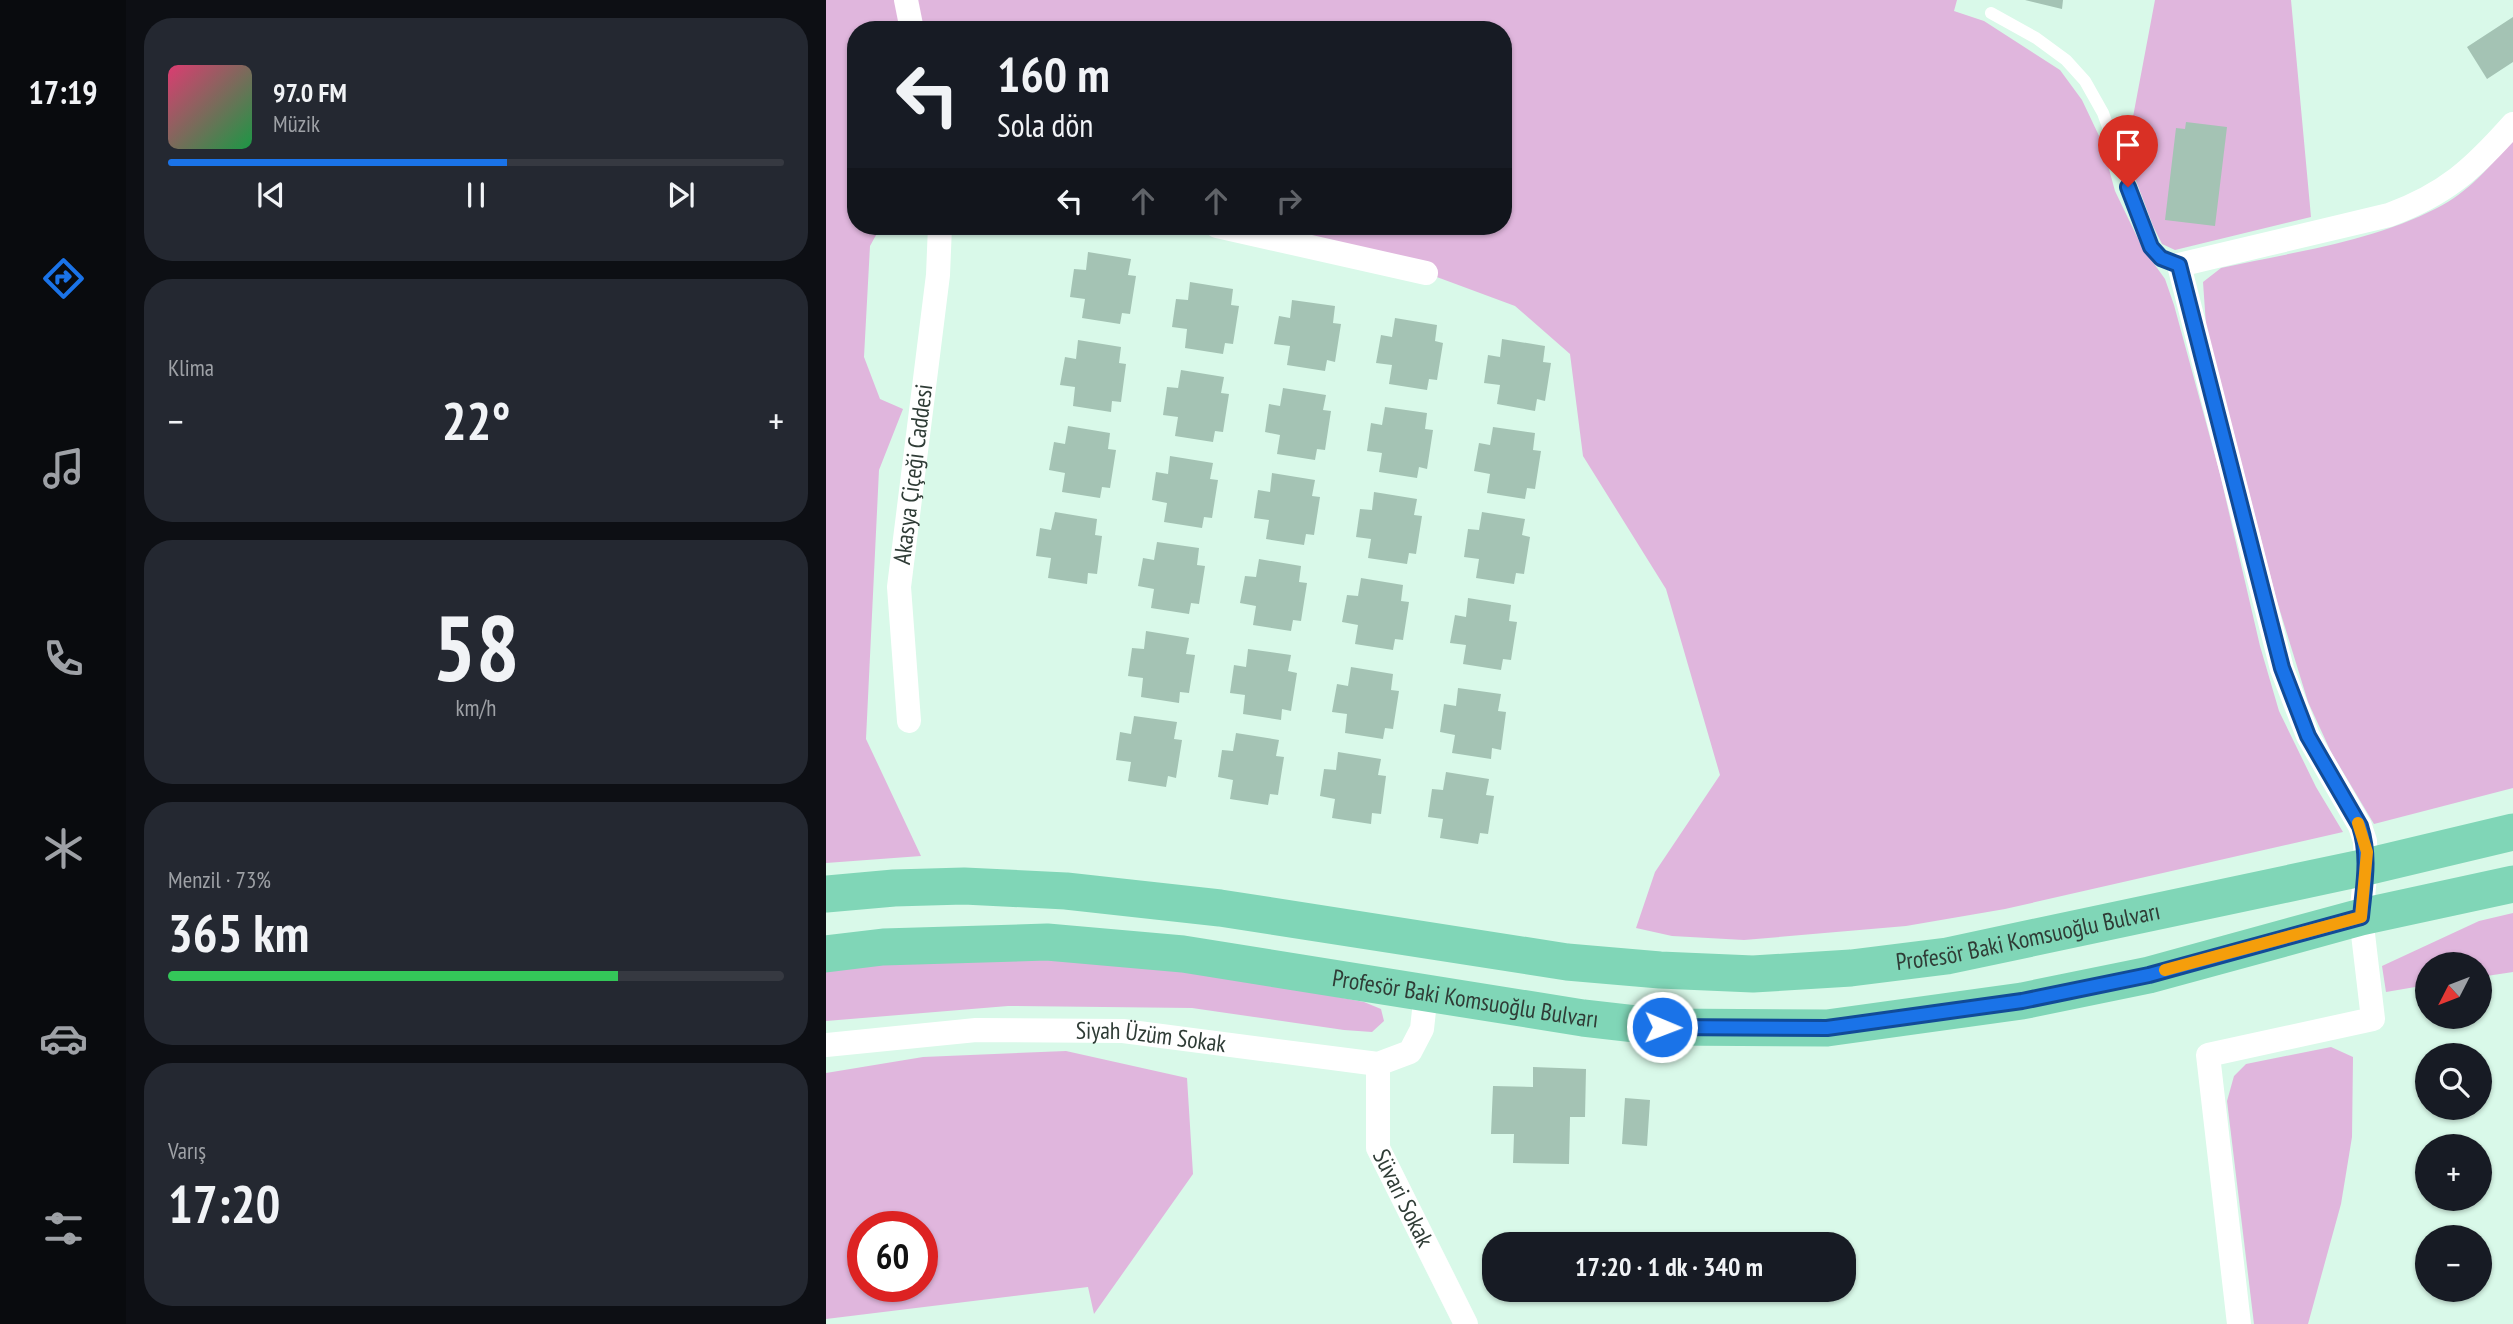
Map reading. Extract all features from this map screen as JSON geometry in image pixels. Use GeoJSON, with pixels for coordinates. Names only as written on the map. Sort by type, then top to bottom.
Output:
{"type":"FeatureCollection","features":[{"type":"Feature","properties":{"kind":"main road","name":"Profesör Baki Komsuoğlu Bulvarı"},"geometry":{"type":"LineString","coordinates":[[826,894],[964,886],[1066,891],[1220,908],[1567,962],[1754,974],[1852,968],[1947,956],[2366,867],[2513,832]]}},
{"type":"Feature","properties":{"kind":"main road","name":"Profesör Baki Komsuoğlu Bulvarı"},"geometry":{"type":"LineString","coordinates":[[826,954],[883,947],[1046,942],[1183,954],[1583,1018],[1662,1027],[1827,1028],[2022,1001],[2149,975],[2361,917],[2513,884]]}},
{"type":"Feature","properties":{"kind":"street"},"geometry":{"type":"LineString","coordinates":[[906,0],[910,21]]}},
{"type":"Feature","properties":{"kind":"street"},"geometry":{"type":"LineString","coordinates":[[2239,1324],[2208,1055],[2374,1019],[2361,917],[2367,852],[2360,826],[2308,736],[2282,668],[2179,265],[2389,215],[2413,206],[2461,177],[2484,157],[2513,124]]}},
{"type":"Feature","properties":{"kind":"street","name":"Akasya Çiçeği Caddesi"},"geometry":{"type":"LineString","coordinates":[[909,721],[899,587],[938,275],[940,235]]}},
{"type":"Feature","properties":{"kind":"street"},"geometry":{"type":"LineString","coordinates":[[1257,235],[1426,273]]}},
{"type":"Feature","properties":{"kind":"street","name":"Siyah Üzüm Sokak"},"geometry":{"type":"LineString","coordinates":[[826,1045],[976,1030],[1123,1031],[1378,1064],[1410,1052],[1422,1029],[1426,992]]}},
{"type":"Feature","properties":{"kind":"street","name":"Süvari Sokak"},"geometry":{"type":"LineString","coordinates":[[1378,1064],[1378,1148],[1466,1324]]}},
{"type":"Feature","properties":{"kind":"lane"},"geometry":{"type":"LineString","coordinates":[[1991,13],[2056,52],[2085,81],[2103,113],[2151,247],[2161,258],[2179,265]]}},
{"type":"Feature","properties":{"kind":"shaded area"},"geometry":{"type":"Polygon","coordinates":[[[826,0],[1957,0],[1954,11],[1984,21],[2060,70],[2082,100],[2101,140],[2115,191],[2142,247],[2165,279],[2174,305],[2220,474],[2260,646],[2279,711],[2316,787],[2343,832],[2005,909],[1906,926],[1744,940],[1672,936],[1636,928],[1655,872],[1720,775],[1666,589],[1583,456],[1570,354],[1515,306],[1426,273],[1257,235],[1512,235],[1512,21],[847,21],[847,235],[876,235],[870,246],[864,357],[880,399],[903,409],[879,470],[866,739],[921,856],[826,863],[826,0]]]}},
{"type":"Feature","properties":{"kind":"shaded area"},"geometry":{"type":"Polygon","coordinates":[[[2155,0],[2291,0],[2311,217],[2175,250],[2162,244],[2126,154],[2155,0]]]}},
{"type":"Feature","properties":{"kind":"shaded area"},"geometry":{"type":"Polygon","coordinates":[[[2513,140],[2513,788],[2374,824],[2331,752],[2308,702],[2276,598],[2206,325],[2203,282],[2221,268],[2359,238],[2412,220],[2459,195],[2513,140]]]}},
{"type":"Feature","properties":{"kind":"shaded area"},"geometry":{"type":"Polygon","coordinates":[[[2513,913],[2513,972],[2492,975],[2492,952],[2415,952],[2415,987],[2386,992],[2382,966],[2479,921],[2513,913]]]}},
{"type":"Feature","properties":{"kind":"shaded area"},"geometry":{"type":"Polygon","coordinates":[[[937,958],[1067,958],[1210,973],[1364,1002],[1381,1009],[1384,1021],[1372,1032],[1192,1008],[1008,1006],[826,1021],[826,970],[937,958]]]}},
{"type":"Feature","properties":{"kind":"shaded area"},"geometry":{"type":"Polygon","coordinates":[[[2331,1047],[2353,1057],[2352,1137],[2341,1204],[2308,1324],[2254,1324],[2227,1101],[2234,1076],[2246,1064],[2331,1047]]]}},
{"type":"Feature","properties":{"kind":"shaded area"},"geometry":{"type":"Polygon","coordinates":[[[1066,1051],[1187,1078],[1193,1174],[1094,1314],[1088,1287],[826,1319],[826,1073],[923,1057],[1066,1051]]]}},
{"type":"Feature","properties":{"kind":"building"},"geometry":{"type":"Polygon","coordinates":[[[2025,0],[2063,0],[2062,9],[2025,0]]]}},
{"type":"Feature","properties":{"kind":"building"},"geometry":{"type":"Polygon","coordinates":[[[2513,17],[2513,62],[2487,79],[2467,47],[2513,17]]]}},
{"type":"Feature","properties":{"kind":"building"},"geometry":{"type":"Polygon","coordinates":[[[2186,122],[2227,127],[2215,226],[2165,220],[2176,128],[2185,129],[2186,122]]]}},
{"type":"Feature","properties":{"kind":"building"},"geometry":{"type":"Polygon","coordinates":[[[1088,252],[1131,259],[1128,275],[1136,276],[1130,314],[1122,313],[1120,324],[1082,318],[1085,299],[1070,297],[1074,269],[1086,270],[1088,252]]]}},
{"type":"Feature","properties":{"kind":"building"},"geometry":{"type":"Polygon","coordinates":[[[1190,282],[1233,289],[1231,305],[1239,306],[1233,344],[1225,343],[1223,354],[1185,348],[1187,329],[1172,327],[1176,299],[1188,300],[1190,282]]]}},
{"type":"Feature","properties":{"kind":"building"},"geometry":{"type":"Polygon","coordinates":[[[1292,300],[1335,306],[1333,323],[1341,324],[1335,362],[1327,360],[1325,371],[1287,365],[1290,346],[1274,344],[1279,316],[1290,318],[1292,300]]]}},
{"type":"Feature","properties":{"kind":"building"},"geometry":{"type":"Polygon","coordinates":[[[1395,318],[1437,325],[1435,341],[1443,343],[1437,380],[1429,379],[1427,390],[1389,384],[1392,365],[1376,363],[1381,335],[1392,337],[1395,318]]]}},
{"type":"Feature","properties":{"kind":"building"},"geometry":{"type":"Polygon","coordinates":[[[1502,339],[1545,346],[1543,362],[1551,363],[1545,401],[1537,399],[1535,411],[1497,404],[1500,385],[1484,383],[1488,355],[1500,357],[1502,339]]]}},
{"type":"Feature","properties":{"kind":"building"},"geometry":{"type":"Polygon","coordinates":[[[1078,340],[1121,347],[1119,363],[1126,364],[1121,402],[1112,401],[1111,412],[1073,406],[1075,387],[1060,385],[1065,357],[1076,359],[1078,340]]]}},
{"type":"Feature","properties":{"kind":"building"},"geometry":{"type":"Polygon","coordinates":[[[1181,370],[1224,377],[1221,393],[1229,394],[1223,432],[1215,431],[1213,442],[1175,436],[1178,417],[1163,415],[1167,387],[1178,388],[1181,370]]]}},
{"type":"Feature","properties":{"kind":"building"},"geometry":{"type":"Polygon","coordinates":[[[1283,388],[1326,395],[1323,410],[1331,411],[1325,450],[1317,449],[1315,460],[1277,454],[1280,435],[1265,432],[1269,404],[1280,406],[1283,388]]]}},
{"type":"Feature","properties":{"kind":"building"},"geometry":{"type":"Polygon","coordinates":[[[1385,407],[1427,413],[1425,429],[1433,430],[1427,469],[1419,467],[1417,478],[1379,472],[1382,453],[1367,451],[1371,423],[1382,425],[1385,407]]]}},
{"type":"Feature","properties":{"kind":"building"},"geometry":{"type":"Polygon","coordinates":[[[1068,426],[1110,433],[1108,449],[1116,450],[1110,488],[1102,487],[1100,498],[1062,492],[1065,473],[1049,470],[1054,442],[1065,444],[1068,426]]]}},
{"type":"Feature","properties":{"kind":"building"},"geometry":{"type":"Polygon","coordinates":[[[1493,427],[1535,433],[1533,450],[1541,451],[1535,489],[1527,488],[1525,499],[1487,493],[1490,474],[1474,471],[1479,443],[1490,445],[1493,427]]]}},
{"type":"Feature","properties":{"kind":"building"},"geometry":{"type":"Polygon","coordinates":[[[1170,456],[1213,463],[1210,479],[1218,480],[1212,518],[1204,517],[1202,528],[1164,522],[1167,503],[1152,500],[1156,472],[1168,474],[1170,456]]]}},
{"type":"Feature","properties":{"kind":"building"},"geometry":{"type":"Polygon","coordinates":[[[1272,473],[1315,480],[1312,496],[1320,497],[1314,535],[1306,534],[1304,545],[1266,539],[1269,520],[1254,518],[1258,490],[1270,492],[1272,473]]]}},
{"type":"Feature","properties":{"kind":"building"},"geometry":{"type":"Polygon","coordinates":[[[1374,492],[1417,499],[1414,515],[1422,516],[1416,554],[1409,553],[1407,564],[1368,558],[1371,539],[1356,537],[1360,509],[1372,510],[1374,492]]]}},
{"type":"Feature","properties":{"kind":"building"},"geometry":{"type":"Polygon","coordinates":[[[1055,512],[1097,519],[1095,535],[1102,536],[1097,574],[1088,573],[1087,584],[1048,578],[1051,558],[1036,556],[1040,528],[1051,530],[1055,512]]]}},
{"type":"Feature","properties":{"kind":"building"},"geometry":{"type":"Polygon","coordinates":[[[1482,512],[1525,519],[1522,535],[1530,537],[1524,574],[1516,573],[1514,584],[1476,578],[1479,559],[1464,557],[1468,529],[1479,530],[1482,512]]]}},
{"type":"Feature","properties":{"kind":"building"},"geometry":{"type":"Polygon","coordinates":[[[1157,542],[1199,548],[1197,565],[1205,566],[1199,604],[1191,603],[1189,614],[1151,608],[1154,589],[1138,586],[1143,558],[1154,560],[1157,542]]]}},
{"type":"Feature","properties":{"kind":"building"},"geometry":{"type":"Polygon","coordinates":[[[1259,559],[1301,566],[1299,582],[1307,583],[1301,621],[1293,620],[1291,631],[1253,625],[1256,606],[1240,603],[1245,576],[1256,577],[1259,559]]]}},
{"type":"Feature","properties":{"kind":"building"},"geometry":{"type":"Polygon","coordinates":[[[1361,578],[1403,585],[1401,601],[1409,602],[1403,640],[1395,639],[1393,650],[1355,644],[1358,625],[1342,622],[1347,595],[1358,596],[1361,578]]]}},
{"type":"Feature","properties":{"kind":"building"},"geometry":{"type":"Polygon","coordinates":[[[1468,598],[1511,605],[1509,621],[1517,622],[1511,660],[1503,659],[1501,670],[1463,664],[1466,645],[1450,643],[1455,615],[1466,617],[1468,598]]]}},
{"type":"Feature","properties":{"kind":"building"},"geometry":{"type":"Polygon","coordinates":[[[1146,631],[1189,638],[1186,654],[1195,655],[1189,693],[1180,692],[1179,703],[1141,697],[1143,678],[1128,676],[1132,648],[1144,649],[1146,631]]]}},
{"type":"Feature","properties":{"kind":"building"},"geometry":{"type":"Polygon","coordinates":[[[1248,649],[1291,655],[1288,671],[1297,673],[1291,711],[1282,709],[1281,720],[1243,714],[1245,695],[1230,693],[1234,665],[1246,667],[1248,649]]]}},
{"type":"Feature","properties":{"kind":"building"},"geometry":{"type":"Polygon","coordinates":[[[1351,667],[1393,674],[1391,690],[1399,691],[1393,729],[1385,728],[1383,739],[1345,733],[1347,714],[1332,712],[1337,684],[1348,686],[1351,667]]]}},
{"type":"Feature","properties":{"kind":"building"},"geometry":{"type":"Polygon","coordinates":[[[1458,688],[1501,694],[1498,711],[1506,712],[1501,750],[1492,748],[1491,759],[1452,753],[1455,735],[1440,732],[1444,704],[1456,706],[1458,688]]]}},
{"type":"Feature","properties":{"kind":"building"},"geometry":{"type":"Polygon","coordinates":[[[1134,716],[1177,722],[1174,739],[1182,740],[1176,778],[1168,776],[1166,787],[1128,781],[1131,762],[1116,760],[1120,732],[1131,734],[1134,716]]]}},
{"type":"Feature","properties":{"kind":"building"},"geometry":{"type":"Polygon","coordinates":[[[1236,733],[1279,740],[1276,756],[1284,757],[1278,795],[1270,794],[1268,805],[1230,799],[1233,780],[1218,777],[1222,750],[1233,751],[1236,733]]]}},
{"type":"Feature","properties":{"kind":"building"},"geometry":{"type":"Polygon","coordinates":[[[1338,752],[1381,759],[1378,775],[1386,776],[1381,814],[1372,813],[1371,824],[1332,818],[1335,799],[1320,796],[1324,769],[1336,770],[1338,752]]]}},
{"type":"Feature","properties":{"kind":"building"},"geometry":{"type":"Polygon","coordinates":[[[1446,772],[1489,779],[1486,795],[1494,796],[1488,834],[1480,833],[1478,844],[1440,838],[1443,819],[1428,817],[1432,789],[1443,790],[1446,772]]]}},
{"type":"Feature","properties":{"kind":"building"},"geometry":{"type":"Polygon","coordinates":[[[1533,1067],[1586,1069],[1585,1117],[1570,1117],[1569,1164],[1513,1163],[1514,1134],[1491,1134],[1493,1086],[1533,1087],[1533,1067]]]}},
{"type":"Feature","properties":{"kind":"building"},"geometry":{"type":"Polygon","coordinates":[[[1625,1098],[1650,1100],[1647,1146],[1622,1144],[1625,1098]]]}},
{"type":"Feature","properties":{"kind":"slow traffic"},"geometry":{"type":"LineString","coordinates":[[2165,970],[2361,917],[2367,852],[2358,823]]}},
{"type":"Feature","properties":{"kind":"route"},"geometry":{"type":"LineString","coordinates":[[1662,1027],[1827,1028],[2022,1001],[2149,975],[2361,917],[2367,852],[2365,841],[2360,826],[2308,736],[2282,668],[2179,265],[2161,258],[2151,247],[2128,187]]}}]}
